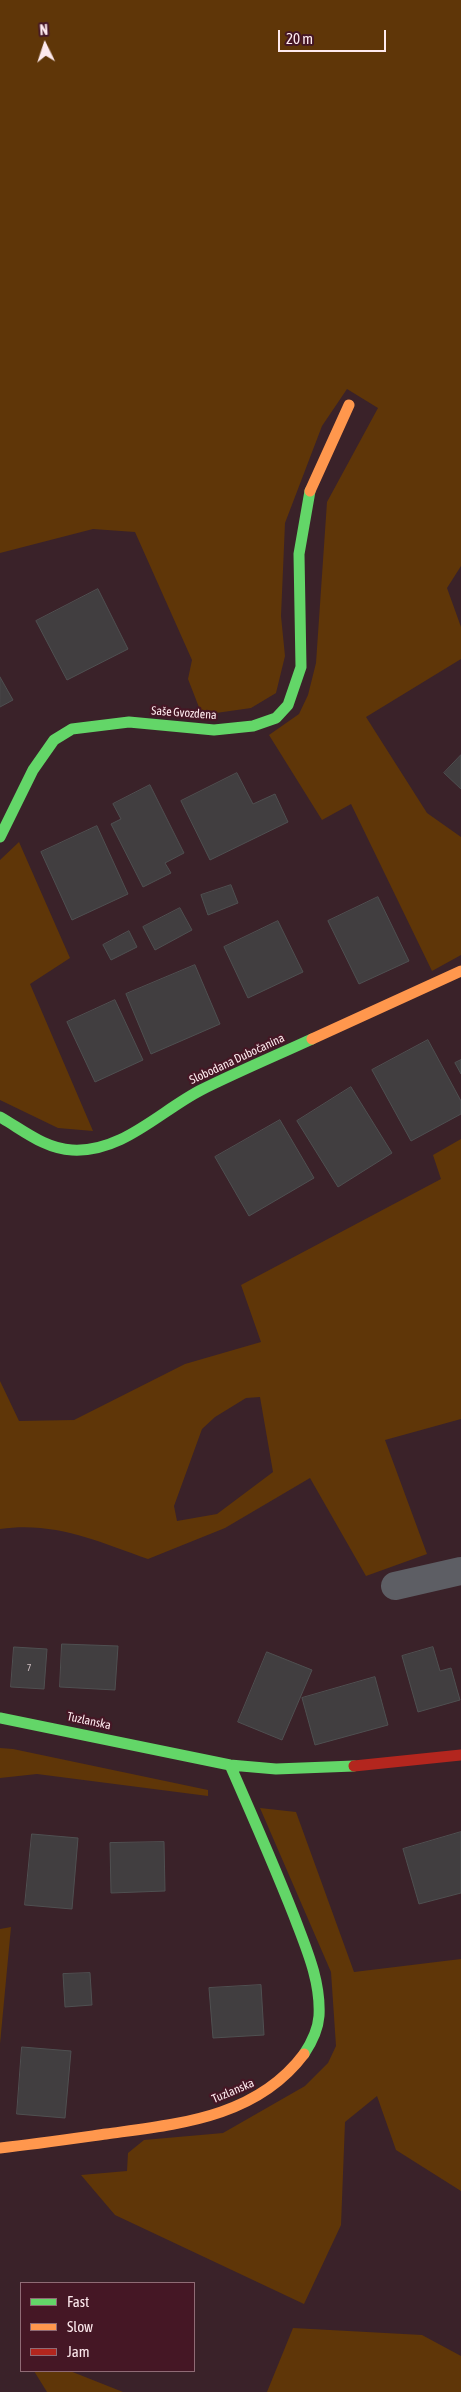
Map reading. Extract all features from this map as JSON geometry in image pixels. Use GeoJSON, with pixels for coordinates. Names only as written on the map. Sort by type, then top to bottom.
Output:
{"type":"FeatureCollection","features":[{"type":"Feature","properties":{"kind":"street","name":"Saše Gvozdena"},"geometry":{"type":"LineString","coordinates":[[0,837],[33,770],[54,740],[72,729],[129,722],[214,730],[253,726],[276,718],[288,705],[301,667],[299,554],[310,489],[349,405]]}},
{"type":"Feature","properties":{"kind":"street","name":"Slobodana Dubočanina"},"geometry":{"type":"LineString","coordinates":[[0,1117],[54,1147],[86,1150],[114,1143],[199,1091],[461,971]]}},
{"type":"Feature","properties":{"kind":"street"},"geometry":{"type":"LineString","coordinates":[[395,1586],[461,1571]]}},
{"type":"Feature","properties":{"kind":"street","name":"Tuzlanska"},"geometry":{"type":"LineString","coordinates":[[0,1718],[230,1765],[276,1769],[344,1767],[461,1755]]}},
{"type":"Feature","properties":{"kind":"street","name":"Tuzlanska"},"geometry":{"type":"LineString","coordinates":[[0,2148],[174,2125],[229,2110],[259,2097],[288,2076],[312,2045],[319,2012],[318,1995],[309,1957],[270,1854],[230,1765]]}},
{"type":"Feature","properties":{"kind":"shaded area"},"geometry":{"type":"Polygon","coordinates":[[[0,0],[461,0],[461,566],[447,588],[461,627],[461,659],[366,717],[427,813],[461,837],[461,955],[432,971],[351,804],[322,820],[269,735],[299,714],[308,695],[316,663],[327,502],[378,408],[347,389],[322,426],[285,523],[281,616],[285,656],[276,693],[251,708],[202,715],[188,679],[192,660],[135,532],[93,529],[0,553],[0,0]]]}},
{"type":"Feature","properties":{"kind":"shaded area"},"geometry":{"type":"Polygon","coordinates":[[[19,842],[70,958],[30,984],[93,1131],[58,1128],[0,1100],[0,860],[19,842]]]}},
{"type":"Feature","properties":{"kind":"shaded area"},"geometry":{"type":"Polygon","coordinates":[[[461,1139],[461,1419],[385,1440],[427,1554],[366,1576],[310,1478],[225,1528],[148,1559],[93,1539],[57,1530],[20,1527],[0,1529],[0,1381],[19,1421],[74,1420],[185,1364],[261,1342],[241,1285],[441,1179],[433,1155],[461,1139]],[[260,1397],[246,1398],[215,1417],[202,1429],[174,1506],[177,1521],[217,1514],[273,1472],[260,1397]]]}},
{"type":"Feature","properties":{"kind":"shaded area"},"geometry":{"type":"Polygon","coordinates":[[[0,1748],[13,1749],[208,1790],[208,1796],[37,1774],[0,1778],[0,1748]]]}},
{"type":"Feature","properties":{"kind":"shaded area"},"geometry":{"type":"Polygon","coordinates":[[[260,1808],[296,1812],[354,1972],[461,1959],[461,2191],[396,2150],[377,2096],[345,2122],[341,2225],[304,2304],[115,2215],[81,2175],[127,2171],[128,2153],[144,2140],[223,2133],[305,2086],[328,2063],[336,2046],[331,1972],[260,1808]]]}},
{"type":"Feature","properties":{"kind":"shaded area"},"geometry":{"type":"Polygon","coordinates":[[[11,1927],[0,2044],[0,1929],[11,1927]]]}},
{"type":"Feature","properties":{"kind":"shaded area"},"geometry":{"type":"Polygon","coordinates":[[[293,2328],[422,2335],[461,2356],[461,2392],[267,2392],[293,2328]]]}},
{"type":"Feature","properties":{"kind":"shaded area"},"geometry":{"type":"Polygon","coordinates":[[[35,2372],[73,2372],[123,2392],[47,2392],[35,2372]]]}},
{"type":"Feature","properties":{"kind":"building"},"geometry":{"type":"Polygon","coordinates":[[[98,589],[128,649],[67,680],[36,621],[98,589]]]}},
{"type":"Feature","properties":{"kind":"building"},"geometry":{"type":"Polygon","coordinates":[[[0,677],[13,700],[0,707],[0,677]]]}},
{"type":"Feature","properties":{"kind":"building"},"geometry":{"type":"Polygon","coordinates":[[[461,755],[461,789],[444,773],[461,755]]]}},
{"type":"Feature","properties":{"kind":"building"},"geometry":{"type":"Polygon","coordinates":[[[237,773],[253,804],[275,794],[288,822],[210,860],[181,801],[237,773]]]}},
{"type":"Feature","properties":{"kind":"building"},"geometry":{"type":"Polygon","coordinates":[[[150,785],[184,853],[165,863],[171,873],[143,887],[111,824],[121,819],[113,804],[150,785]]]}},
{"type":"Feature","properties":{"kind":"building"},"geometry":{"type":"Polygon","coordinates":[[[97,826],[128,894],[72,920],[41,852],[97,826]]]}},
{"type":"Feature","properties":{"kind":"building"},"geometry":{"type":"Polygon","coordinates":[[[231,885],[238,903],[208,915],[201,895],[231,885]]]}},
{"type":"Feature","properties":{"kind":"building"},"geometry":{"type":"Polygon","coordinates":[[[378,897],[409,961],[359,984],[328,921],[378,897]]]}},
{"type":"Feature","properties":{"kind":"building"},"geometry":{"type":"Polygon","coordinates":[[[180,908],[192,930],[155,950],[143,927],[180,908]]]}},
{"type":"Feature","properties":{"kind":"building"},"geometry":{"type":"Polygon","coordinates":[[[278,921],[303,972],[248,998],[224,947],[278,921]]]}},
{"type":"Feature","properties":{"kind":"building"},"geometry":{"type":"Polygon","coordinates":[[[129,931],[137,947],[111,960],[103,945],[129,931]]]}},
{"type":"Feature","properties":{"kind":"building"},"geometry":{"type":"Polygon","coordinates":[[[195,965],[220,1024],[151,1054],[126,994],[195,965]]]}},
{"type":"Feature","properties":{"kind":"building"},"geometry":{"type":"Polygon","coordinates":[[[115,1000],[143,1060],[95,1082],[67,1022],[115,1000]]]}},
{"type":"Feature","properties":{"kind":"building"},"geometry":{"type":"Polygon","coordinates":[[[428,1040],[461,1101],[461,1114],[411,1141],[372,1070],[428,1040]]]}},
{"type":"Feature","properties":{"kind":"building"},"geometry":{"type":"Polygon","coordinates":[[[461,1060],[461,1074],[455,1063],[461,1060]]]}},
{"type":"Feature","properties":{"kind":"building"},"geometry":{"type":"Polygon","coordinates":[[[351,1087],[392,1153],[338,1187],[297,1121],[351,1087]]]}},
{"type":"Feature","properties":{"kind":"building"},"geometry":{"type":"Polygon","coordinates":[[[280,1120],[314,1178],[249,1216],[215,1157],[280,1120]]]}},
{"type":"Feature","properties":{"kind":"building"},"geometry":{"type":"Polygon","coordinates":[[[62,1644],[118,1646],[115,1690],[60,1687],[62,1644]]]}},
{"type":"Feature","properties":{"kind":"building"},"geometry":{"type":"Polygon","coordinates":[[[14,1647],[47,1649],[44,1689],[11,1687],[14,1647]]]}},
{"type":"Feature","properties":{"kind":"building"},"geometry":{"type":"Polygon","coordinates":[[[433,1647],[440,1671],[451,1668],[460,1700],[418,1712],[402,1656],[433,1647]]]}},
{"type":"Feature","properties":{"kind":"building"},"geometry":{"type":"Polygon","coordinates":[[[267,1652],[312,1670],[282,1740],[238,1722],[267,1652]]]}},
{"type":"Feature","properties":{"kind":"building"},"geometry":{"type":"Polygon","coordinates":[[[375,1677],[388,1725],[315,1745],[302,1698],[375,1677]]]}},
{"type":"Feature","properties":{"kind":"building"},"geometry":{"type":"Polygon","coordinates":[[[461,1832],[461,1893],[419,1904],[403,1849],[461,1832]]]}},
{"type":"Feature","properties":{"kind":"building"},"geometry":{"type":"Polygon","coordinates":[[[32,1834],[78,1838],[72,1909],[25,1905],[32,1834]]]}},
{"type":"Feature","properties":{"kind":"building"},"geometry":{"type":"Polygon","coordinates":[[[164,1842],[165,1891],[111,1893],[110,1843],[164,1842]]]}},
{"type":"Feature","properties":{"kind":"building"},"geometry":{"type":"Polygon","coordinates":[[[90,1973],[92,2005],[65,2007],[63,1974],[90,1973]]]}},
{"type":"Feature","properties":{"kind":"building"},"geometry":{"type":"Polygon","coordinates":[[[261,1985],[264,2035],[213,2038],[209,1988],[261,1985]]]}},
{"type":"Feature","properties":{"kind":"building"},"geometry":{"type":"Polygon","coordinates":[[[22,2047],[71,2051],[65,2118],[17,2114],[22,2047]]]}},
{"type":"Feature","properties":{"kind":"traffic: fast"},"geometry":{"type":"LineString","coordinates":[[0,837],[33,770],[54,740],[72,729],[129,722],[214,730],[253,726],[276,718],[288,705],[301,667],[299,554],[310,491]]}},
{"type":"Feature","properties":{"kind":"traffic: fast"},"geometry":{"type":"LineString","coordinates":[[0,1117],[43,1143],[62,1149],[90,1149],[107,1145],[140,1129],[201,1090],[312,1039]]}},
{"type":"Feature","properties":{"kind":"traffic: fast"},"geometry":{"type":"LineString","coordinates":[[0,1718],[230,1765],[276,1769],[354,1766]]}},
{"type":"Feature","properties":{"kind":"traffic: fast"},"geometry":{"type":"LineString","coordinates":[[230,1765],[286,1897],[308,1952],[315,1977],[318,1990],[319,2016],[314,2036],[304,2054]]}},
{"type":"Feature","properties":{"kind":"traffic: slow"},"geometry":{"type":"LineString","coordinates":[[310,491],[349,405]]}},
{"type":"Feature","properties":{"kind":"traffic: slow"},"geometry":{"type":"LineString","coordinates":[[312,1039],[461,971]]}},
{"type":"Feature","properties":{"kind":"traffic: slow"},"geometry":{"type":"LineString","coordinates":[[0,2148],[161,2126],[214,2114],[239,2105],[263,2092],[285,2075],[304,2054]]}},
{"type":"Feature","properties":{"kind":"traffic: jam"},"geometry":{"type":"LineString","coordinates":[[354,1766],[461,1755]]}}]}
